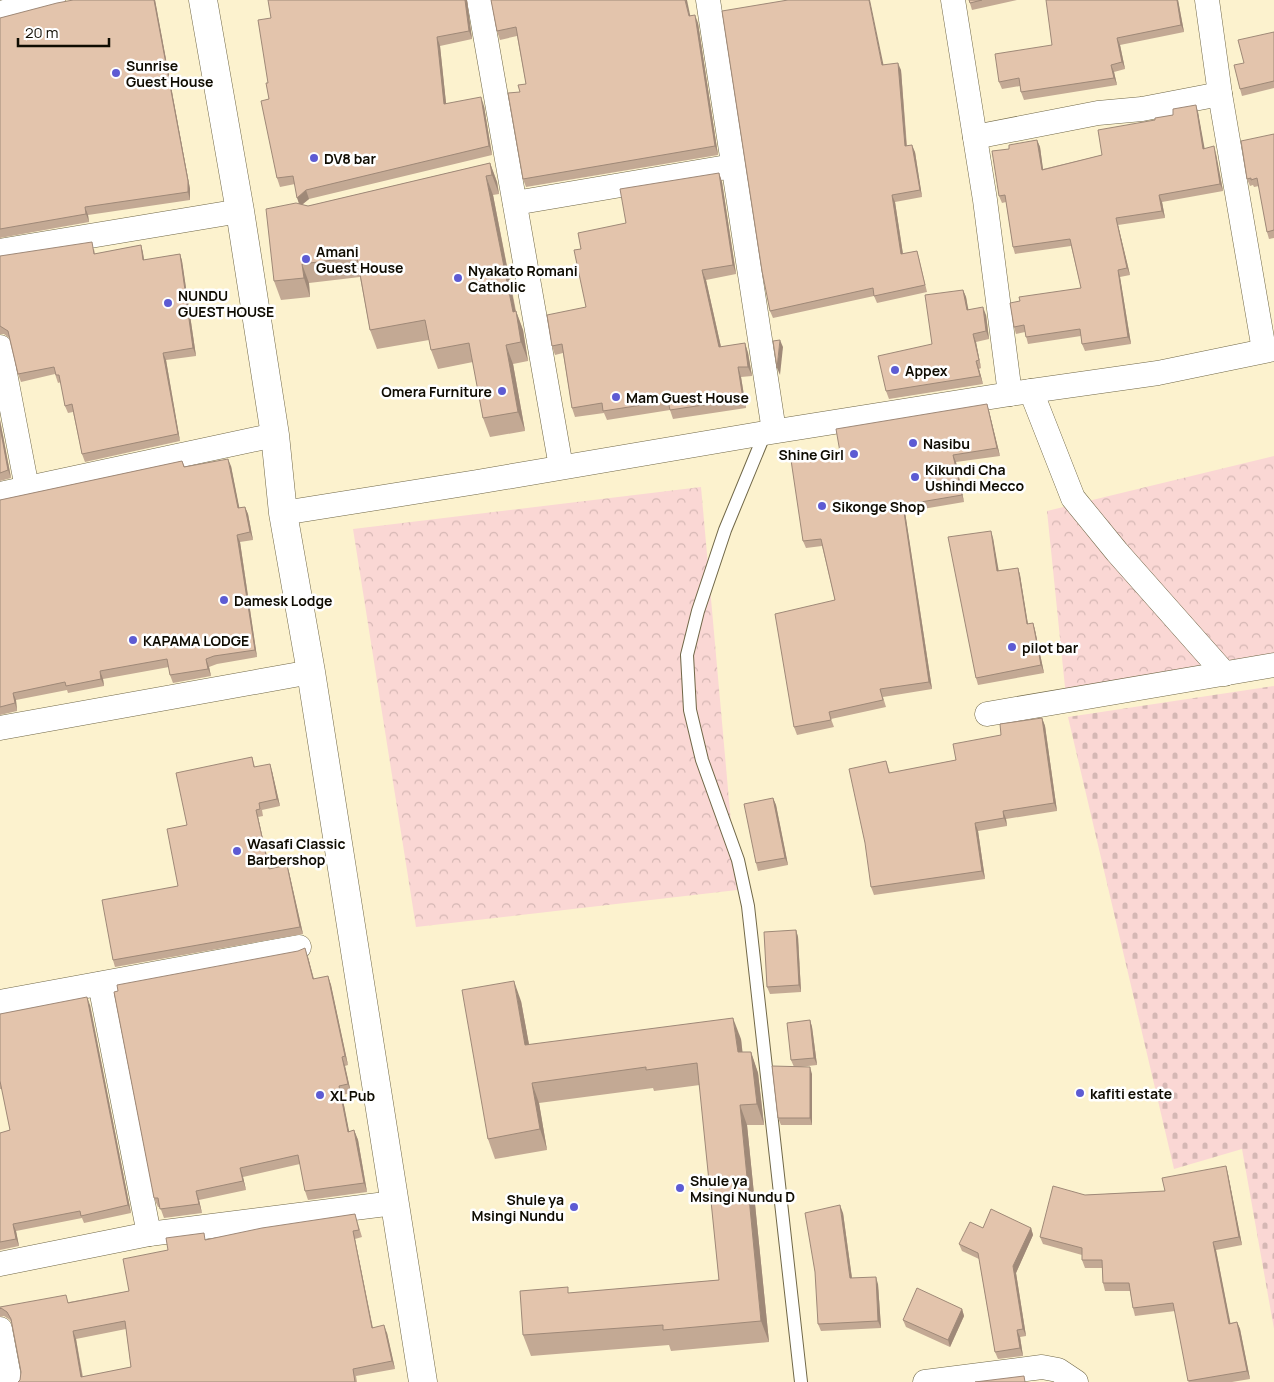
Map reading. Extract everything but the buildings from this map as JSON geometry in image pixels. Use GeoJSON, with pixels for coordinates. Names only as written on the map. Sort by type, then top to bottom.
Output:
{"type":"FeatureCollection","features":[{"type":"Feature","properties":{"kind":"street"},"geometry":{"type":"LineString","coordinates":[[0,13],[53,0]]}},
{"type":"Feature","properties":{"kind":"street"},"geometry":{"type":"LineString","coordinates":[[203,0],[240,211],[275,435],[283,513],[311,672],[422,1382]]}},
{"type":"Feature","properties":{"kind":"street"},"geometry":{"type":"LineString","coordinates":[[480,0],[499,168],[515,203],[561,467]]}},
{"type":"Feature","properties":{"kind":"street"},"geometry":{"type":"LineString","coordinates":[[708,0],[733,166],[769,432]]}},
{"type":"Feature","properties":{"kind":"street"},"geometry":{"type":"LineString","coordinates":[[952,0],[974,137],[1020,392],[1073,498],[1117,552],[1225,674]]}},
{"type":"Feature","properties":{"kind":"street"},"geometry":{"type":"LineString","coordinates":[[283,513],[769,432],[1020,392],[1158,373],[1269,350],[1220,94],[1207,0]]}},
{"type":"Feature","properties":{"kind":"street"},"geometry":{"type":"LineString","coordinates":[[974,137],[1098,113],[1142,109],[1220,94]]}},
{"type":"Feature","properties":{"kind":"street"},"geometry":{"type":"LineString","coordinates":[[515,203],[733,166]]}},
{"type":"Feature","properties":{"kind":"street"},"geometry":{"type":"LineString","coordinates":[[0,251],[240,211]]}},
{"type":"Feature","properties":{"kind":"street"},"geometry":{"type":"LineString","coordinates":[[0,347],[27,488]]}},
{"type":"Feature","properties":{"kind":"street"},"geometry":{"type":"LineString","coordinates":[[0,494],[275,435]]}},
{"type":"Feature","properties":{"kind":"street"},"geometry":{"type":"LineString","coordinates":[[988,714],[1274,665]]}},
{"type":"Feature","properties":{"kind":"street"},"geometry":{"type":"LineString","coordinates":[[0,728],[311,672]]}},
{"type":"Feature","properties":{"kind":"street"},"geometry":{"type":"LineString","coordinates":[[0,1002],[299,948]]}},
{"type":"Feature","properties":{"kind":"street"},"geometry":{"type":"LineString","coordinates":[[100,984],[149,1234]]}},
{"type":"Feature","properties":{"kind":"street"},"geometry":{"type":"LineString","coordinates":[[0,1264],[149,1234],[394,1203]]}},
{"type":"Feature","properties":{"kind":"street"},"geometry":{"type":"LineString","coordinates":[[0,1329],[10,1382]]}},
{"type":"Feature","properties":{"kind":"street"},"geometry":{"type":"LineString","coordinates":[[926,1382],[1042,1368],[1058,1370],[1076,1382]]}},
{"type":"Feature","properties":{"kind":"lane"},"geometry":{"type":"LineString","coordinates":[[769,432],[726,530],[698,611],[686,655],[690,710],[702,760],[738,860],[748,906],[802,1382]]}},
{"type":"Feature","properties":{"kind":"green space"},"geometry":{"type":"Polygon","coordinates":[[[1274,456],[1274,669],[1066,697],[1047,511],[1274,456]]]}},
{"type":"Feature","properties":{"kind":"green space"},"geometry":{"type":"Polygon","coordinates":[[[701,487],[737,890],[416,927],[353,529],[701,487]]]}},
{"type":"Feature","properties":{"kind":"green space"},"geometry":{"type":"Polygon","coordinates":[[[1274,686],[1274,1329],[1242,1149],[1174,1169],[1068,717],[1274,686]]]}},
{"type":"Feature","properties":{"kind":"place","name":"Sunrise Guest House"},"geometry":{"type":"Point","coordinates":[116,73]}},
{"type":"Feature","properties":{"kind":"place","name":"DV8 bar"},"geometry":{"type":"Point","coordinates":[314,158]}},
{"type":"Feature","properties":{"kind":"place","name":"Amani Guest House"},"geometry":{"type":"Point","coordinates":[306,259]}},
{"type":"Feature","properties":{"kind":"place","name":"Nyakato Romani Catholic"},"geometry":{"type":"Point","coordinates":[458,278]}},
{"type":"Feature","properties":{"kind":"place","name":"NUNDU GUEST HOUSE"},"geometry":{"type":"Point","coordinates":[168,303]}},
{"type":"Feature","properties":{"kind":"place","name":"Appex"},"geometry":{"type":"Point","coordinates":[895,370]}},
{"type":"Feature","properties":{"kind":"place","name":"Omera Furniture"},"geometry":{"type":"Point","coordinates":[502,391]}},
{"type":"Feature","properties":{"kind":"place","name":"Mam Guest House"},"geometry":{"type":"Point","coordinates":[616,397]}},
{"type":"Feature","properties":{"kind":"place","name":"Nasibu"},"geometry":{"type":"Point","coordinates":[913,443]}},
{"type":"Feature","properties":{"kind":"place","name":"Shine Girl"},"geometry":{"type":"Point","coordinates":[854,454]}},
{"type":"Feature","properties":{"kind":"place","name":"Kikundi Cha Ushindi Mecco"},"geometry":{"type":"Point","coordinates":[915,477]}},
{"type":"Feature","properties":{"kind":"place","name":"Sikonge Shop"},"geometry":{"type":"Point","coordinates":[822,506]}},
{"type":"Feature","properties":{"kind":"place","name":"Damesk Lodge"},"geometry":{"type":"Point","coordinates":[224,600]}},
{"type":"Feature","properties":{"kind":"place","name":"KAPAMA LODGE"},"geometry":{"type":"Point","coordinates":[133,640]}},
{"type":"Feature","properties":{"kind":"place","name":"pilot bar"},"geometry":{"type":"Point","coordinates":[1012,647]}},
{"type":"Feature","properties":{"kind":"place","name":"Wasafi Classic Barbershop"},"geometry":{"type":"Point","coordinates":[237,851]}},
{"type":"Feature","properties":{"kind":"place","name":"kafiti estate"},"geometry":{"type":"Point","coordinates":[1080,1093]}},
{"type":"Feature","properties":{"kind":"place","name":"XL Pub"},"geometry":{"type":"Point","coordinates":[320,1095]}},
{"type":"Feature","properties":{"kind":"place","name":"Shule ya Msingi Nundu D"},"geometry":{"type":"Point","coordinates":[680,1188]}},
{"type":"Feature","properties":{"kind":"place","name":"Shule ya Msingi Nundu"},"geometry":{"type":"Point","coordinates":[574,1207]}}]}
